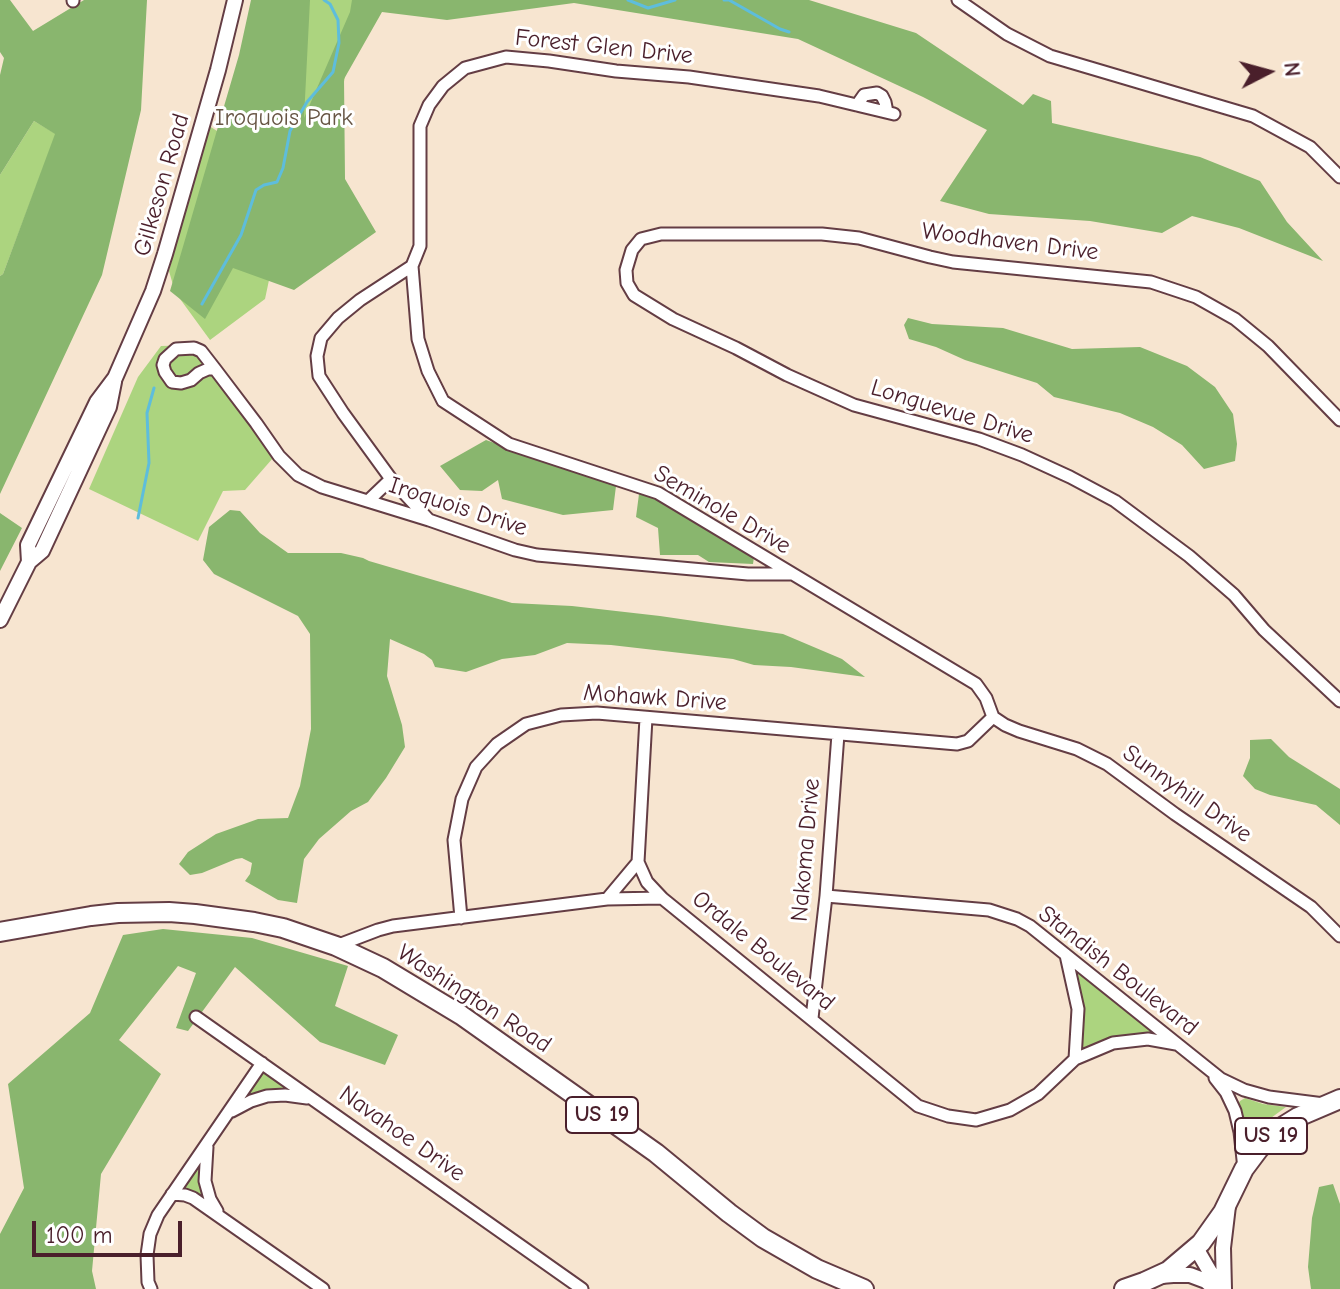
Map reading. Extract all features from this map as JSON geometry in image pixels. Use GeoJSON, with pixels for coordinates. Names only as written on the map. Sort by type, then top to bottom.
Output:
{"type":"FeatureCollection","features":[{"type":"Feature","properties":{"kind":"main road","name":"Washington Road"},"geometry":{"type":"LineString","coordinates":[[0,932],[91,916],[169,912],[283,928],[361,956],[461,1015],[656,1153],[763,1238],[817,1269],[864,1289]]}},
{"type":"Feature","properties":{"kind":"main road","name":"US 19"},"geometry":{"type":"LineString","coordinates":[[1124,1289],[1156,1277],[1196,1248],[1217,1223],[1244,1169],[1259,1149],[1277,1130],[1333,1102]]}},
{"type":"Feature","properties":{"kind":"street","name":"Gilkeson Road"},"geometry":{"type":"LineString","coordinates":[[0,620],[29,562],[28,545],[97,402],[115,378],[138,328],[165,254],[235,0]]}},
{"type":"Feature","properties":{"kind":"street"},"geometry":{"type":"LineString","coordinates":[[958,0],[1007,34],[1050,56],[1253,116],[1310,147],[1340,177]]}},
{"type":"Feature","properties":{"kind":"street","name":"Forest Glen Drive"},"geometry":{"type":"LineString","coordinates":[[412,266],[420,246],[420,126],[429,105],[443,86],[465,68],[506,57],[689,77],[819,96],[891,113]]}},
{"type":"Feature","properties":{"kind":"street","name":"Woodhaven Drive"},"geometry":{"type":"LineString","coordinates":[[632,250],[641,239],[661,234],[822,234],[859,238],[953,262],[1151,282],[1196,297],[1235,319],[1268,346],[1340,420]]}},
{"type":"Feature","properties":{"kind":"street","name":"Longuevue Drive"},"geometry":{"type":"LineString","coordinates":[[632,250],[626,270],[627,283],[634,295],[673,319],[854,405],[979,439],[1022,455],[1115,501],[1189,556],[1234,595],[1264,630],[1340,701]]}},
{"type":"Feature","properties":{"kind":"street"},"geometry":{"type":"LineString","coordinates":[[412,266],[338,318],[321,338],[317,356],[319,376],[391,479],[429,520]]}},
{"type":"Feature","properties":{"kind":"street","name":"Seminole Drive"},"geometry":{"type":"LineString","coordinates":[[412,266],[418,339],[428,371],[443,401],[509,444],[658,493],[976,684],[986,698],[993,717]]}},
{"type":"Feature","properties":{"kind":"street","name":"Iroquois Drive"},"geometry":{"type":"LineString","coordinates":[[215,369],[279,456],[298,475],[322,487],[537,555],[748,574],[792,574]]}},
{"type":"Feature","properties":{"kind":"street"},"geometry":{"type":"LineString","coordinates":[[368,501],[391,479]]}},
{"type":"Feature","properties":{"kind":"street","name":"Mohawk Drive"},"geometry":{"type":"LineString","coordinates":[[461,918],[454,840],[462,799],[476,767],[497,744],[526,724],[561,715],[597,713],[957,744],[968,741],[993,717]]}},
{"type":"Feature","properties":{"kind":"street","name":"Sunnyhill Drive"},"geometry":{"type":"LineString","coordinates":[[993,717],[1019,731],[1077,749],[1107,764],[1311,907],[1340,936]]}},
{"type":"Feature","properties":{"kind":"street"},"geometry":{"type":"LineString","coordinates":[[646,718],[638,862],[647,882],[662,898]]}},
{"type":"Feature","properties":{"kind":"street","name":"Nakoma Drive"},"geometry":{"type":"LineString","coordinates":[[812,1018],[826,896],[838,734]]}},
{"type":"Feature","properties":{"kind":"street"},"geometry":{"type":"LineString","coordinates":[[607,899],[638,862]]}},
{"type":"Feature","properties":{"kind":"street","name":"Standish Boulevard"},"geometry":{"type":"LineString","coordinates":[[826,896],[989,910],[1004,914],[1030,926],[1210,1071],[1232,1085],[1282,1100],[1333,1102]]}},
{"type":"Feature","properties":{"kind":"street","name":"Ordale Boulevard"},"geometry":{"type":"LineString","coordinates":[[336,946],[386,927],[607,899],[662,898],[918,1106],[948,1116],[976,1120],[1010,1110],[1038,1094],[1075,1059],[1113,1043],[1148,1039],[1176,1044]]}},
{"type":"Feature","properties":{"kind":"street"},"geometry":{"type":"LineString","coordinates":[[1066,955],[1078,1009],[1075,1059]]}},
{"type":"Feature","properties":{"kind":"street","name":"Navahoe Drive"},"geometry":{"type":"LineString","coordinates":[[196,1017],[582,1289]]}},
{"type":"Feature","properties":{"kind":"street"},"geometry":{"type":"LineString","coordinates":[[151,1289],[147,1255],[150,1234],[158,1215],[262,1063]]}},
{"type":"Feature","properties":{"kind":"street"},"geometry":{"type":"LineString","coordinates":[[1210,1071],[1226,1092],[1235,1111],[1244,1169]]}},
{"type":"Feature","properties":{"kind":"street"},"geometry":{"type":"LineString","coordinates":[[228,1114],[267,1096],[312,1099]]}},
{"type":"Feature","properties":{"kind":"street"},"geometry":{"type":"LineString","coordinates":[[208,1143],[205,1181],[219,1216]]}},
{"type":"Feature","properties":{"kind":"street"},"geometry":{"type":"LineString","coordinates":[[172,1194],[193,1198],[323,1289]]}},
{"type":"Feature","properties":{"kind":"street"},"geometry":{"type":"LineString","coordinates":[[1220,1289],[1229,1201]]}},
{"type":"Feature","properties":{"kind":"street"},"geometry":{"type":"LineString","coordinates":[[1196,1248],[1220,1289]]}},
{"type":"Feature","properties":{"kind":"street"},"geometry":{"type":"LineString","coordinates":[[1156,1277],[1190,1275],[1220,1289]]}},
{"type":"Feature","properties":{"kind":"green space"},"geometry":{"type":"Polygon","coordinates":[[[0,0],[10,0],[33,31],[84,0],[147,0],[141,110],[102,275],[0,494],[0,276],[55,134],[34,121],[0,175],[0,75],[4,58],[0,52],[0,0]]]}},
{"type":"Feature","properties":{"kind":"green space"},"geometry":{"type":"Polygon","coordinates":[[[251,0],[310,0],[304,118],[350,12],[352,0],[809,0],[916,33],[1023,105],[1033,94],[1051,101],[1052,123],[1200,157],[1260,181],[1287,222],[1323,261],[1239,228],[1192,216],[1162,233],[1090,221],[989,214],[940,201],[987,130],[798,39],[574,3],[447,20],[382,12],[344,79],[345,179],[376,232],[294,290],[233,268],[205,319],[170,291],[239,55],[251,0]]]}},
{"type":"Feature","properties":{"kind":"green space","name":"Iroquois Park"},"geometry":{"type":"Polygon","coordinates":[[[271,0],[360,0],[322,194],[291,176],[265,299],[210,340],[175,292],[169,271],[206,124],[225,136],[271,0]]]}},
{"type":"Feature","properties":{"kind":"green space"},"geometry":{"type":"Polygon","coordinates":[[[34,121],[56,134],[0,276],[0,175],[34,121]]]}},
{"type":"Feature","properties":{"kind":"green space"},"geometry":{"type":"Polygon","coordinates":[[[908,318],[932,324],[1003,328],[1072,349],[1140,347],[1187,366],[1215,387],[1233,414],[1237,444],[1235,461],[1204,469],[1182,445],[1153,427],[1120,413],[1054,397],[1037,383],[909,339],[904,325],[908,318]]]}},
{"type":"Feature","properties":{"kind":"green space"},"geometry":{"type":"Polygon","coordinates":[[[196,345],[273,458],[245,490],[223,491],[198,541],[89,489],[138,377],[161,346],[196,345]]]}},
{"type":"Feature","properties":{"kind":"green space"},"geometry":{"type":"Polygon","coordinates":[[[486,440],[616,486],[613,510],[563,515],[502,499],[498,480],[482,491],[460,490],[440,466],[486,440]]]}},
{"type":"Feature","properties":{"kind":"green space"},"geometry":{"type":"Polygon","coordinates":[[[639,494],[657,499],[754,557],[753,564],[709,562],[698,555],[660,555],[658,528],[636,517],[639,494]]]}},
{"type":"Feature","properties":{"kind":"green space"},"geometry":{"type":"Polygon","coordinates":[[[230,510],[240,511],[260,533],[288,553],[341,553],[512,603],[660,616],[783,634],[842,659],[865,677],[611,645],[567,643],[535,655],[502,659],[466,672],[435,667],[424,654],[390,639],[387,676],[402,725],[405,747],[368,802],[351,811],[319,839],[304,859],[297,903],[278,900],[245,881],[252,863],[242,858],[190,875],[179,864],[188,852],[216,834],[258,819],[288,818],[300,786],[311,729],[310,634],[298,616],[214,574],[203,560],[209,527],[230,510]]]}},
{"type":"Feature","properties":{"kind":"green space"},"geometry":{"type":"Polygon","coordinates":[[[0,513],[22,528],[0,571],[0,513]]]}},
{"type":"Feature","properties":{"kind":"green space"},"geometry":{"type":"Polygon","coordinates":[[[1271,739],[1289,757],[1340,789],[1340,825],[1316,805],[1270,795],[1255,789],[1243,776],[1250,758],[1250,740],[1271,739]]]}},
{"type":"Feature","properties":{"kind":"green space"},"geometry":{"type":"Polygon","coordinates":[[[163,929],[252,938],[348,966],[335,1006],[398,1035],[385,1065],[320,1042],[235,967],[188,1031],[176,1028],[196,973],[178,966],[119,1040],[161,1074],[101,1174],[92,1271],[96,1289],[0,1289],[0,1234],[24,1188],[8,1084],[90,1013],[123,935],[163,929]]]}},
{"type":"Feature","properties":{"kind":"green space"},"geometry":{"type":"Polygon","coordinates":[[[1074,967],[1155,1034],[1112,1037],[1077,1050],[1074,967]]]}},
{"type":"Feature","properties":{"kind":"green space"},"geometry":{"type":"Polygon","coordinates":[[[263,1073],[286,1087],[285,1089],[249,1096],[263,1073]]]}},
{"type":"Feature","properties":{"kind":"green space"},"geometry":{"type":"Polygon","coordinates":[[[1245,1098],[1286,1107],[1246,1141],[1237,1106],[1245,1098]]]}},
{"type":"Feature","properties":{"kind":"green space"},"geometry":{"type":"Polygon","coordinates":[[[197,1167],[203,1196],[201,1197],[182,1188],[197,1167]]]}},
{"type":"Feature","properties":{"kind":"green space"},"geometry":{"type":"Polygon","coordinates":[[[1333,1184],[1340,1204],[1340,1289],[1311,1289],[1308,1267],[1312,1218],[1319,1187],[1333,1184]]]}},
{"type":"Feature","properties":{"kind":"waterway"},"geometry":{"type":"LineString","coordinates":[[202,304],[241,235],[256,190],[277,182],[290,131],[307,102],[333,72],[339,43],[338,20],[330,4],[324,0]]}},
{"type":"Feature","properties":{"kind":"waterway"},"geometry":{"type":"LineString","coordinates":[[628,0],[648,8],[675,0]]}},
{"type":"Feature","properties":{"kind":"waterway"},"geometry":{"type":"LineString","coordinates":[[724,0],[789,32]]}},
{"type":"Feature","properties":{"kind":"waterway"},"geometry":{"type":"LineString","coordinates":[[138,518],[149,463],[147,413],[154,388]]}}]}
